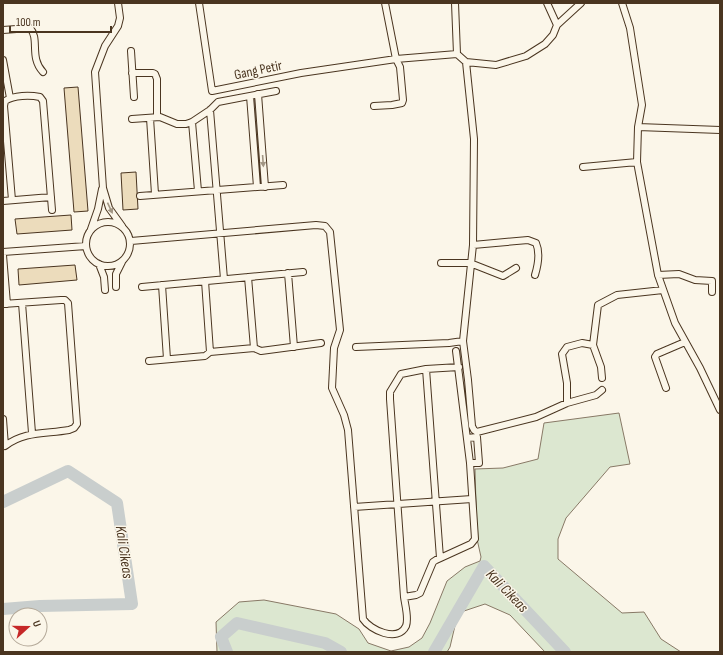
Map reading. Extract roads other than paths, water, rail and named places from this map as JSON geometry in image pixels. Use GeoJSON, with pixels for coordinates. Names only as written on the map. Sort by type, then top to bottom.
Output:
{"type":"FeatureCollection","features":[{"type":"Feature","properties":{"kind":"street"},"geometry":{"type":"LineString","coordinates":[[118,3],[120,18],[118,26],[105,46],[95,72],[102,188],[98,209],[87,237],[86,246],[88,253],[93,260],[99,264],[107,266],[122,262]]}},
{"type":"Feature","properties":{"kind":"street","name":"Gang Petir"},"geometry":{"type":"LineString","coordinates":[[199,3],[212,91],[301,73],[396,59]]}},
{"type":"Feature","properties":{"kind":"street"},"geometry":{"type":"LineString","coordinates":[[374,106],[402,103],[403,100],[400,67],[396,59],[385,3]]}},
{"type":"Feature","properties":{"kind":"street"},"geometry":{"type":"LineString","coordinates":[[455,3],[457,54],[466,62],[496,65],[526,56],[545,44],[553,35],[558,25],[581,3]]}},
{"type":"Feature","properties":{"kind":"street"},"geometry":{"type":"LineString","coordinates":[[547,3],[558,25]]}},
{"type":"Feature","properties":{"kind":"street"},"geometry":{"type":"LineString","coordinates":[[622,3],[630,28],[642,105],[638,127],[637,162],[658,275],[673,318],[700,368],[720,410]]}},
{"type":"Feature","properties":{"kind":"street"},"geometry":{"type":"LineString","coordinates":[[3,30],[30,28],[32,30],[37,66],[43,72]]}},
{"type":"Feature","properties":{"kind":"street"},"geometry":{"type":"LineString","coordinates":[[131,51],[134,97]]}},
{"type":"Feature","properties":{"kind":"street"},"geometry":{"type":"LineString","coordinates":[[396,59],[457,54]]}},
{"type":"Feature","properties":{"kind":"street"},"geometry":{"type":"LineString","coordinates":[[3,60],[10,98]]}},
{"type":"Feature","properties":{"kind":"street"},"geometry":{"type":"LineString","coordinates":[[466,62],[474,139],[473,245],[463,341],[472,426],[477,432],[524,421],[567,403],[596,394],[602,390]]}},
{"type":"Feature","properties":{"kind":"street"},"geometry":{"type":"LineString","coordinates":[[132,73],[155,74],[157,80],[157,117]]}},
{"type":"Feature","properties":{"kind":"street"},"geometry":{"type":"LineString","coordinates":[[132,119],[157,117],[177,124],[192,122],[210,110],[218,102],[276,91]]}},
{"type":"Feature","properties":{"kind":"street"},"geometry":{"type":"LineString","coordinates":[[258,94],[265,187]]}},
{"type":"Feature","properties":{"kind":"street"},"geometry":{"type":"LineString","coordinates":[[250,96],[257,187]]}},
{"type":"Feature","properties":{"kind":"street"},"geometry":{"type":"LineString","coordinates":[[12,200],[4,106],[5,101],[10,98],[40,97],[43,101],[52,210]]}},
{"type":"Feature","properties":{"kind":"street"},"geometry":{"type":"LineString","coordinates":[[210,110],[224,279]]}},
{"type":"Feature","properties":{"kind":"street"},"geometry":{"type":"LineString","coordinates":[[150,118],[155,194]]}},
{"type":"Feature","properties":{"kind":"street"},"geometry":{"type":"LineString","coordinates":[[192,122],[198,191]]}},
{"type":"Feature","properties":{"kind":"street"},"geometry":{"type":"LineString","coordinates":[[638,127],[720,130]]}},
{"type":"Feature","properties":{"kind":"street"},"geometry":{"type":"LineString","coordinates":[[253,140],[262,140]]}},
{"type":"Feature","properties":{"kind":"street"},"geometry":{"type":"LineString","coordinates":[[583,167],[637,162]]}},
{"type":"Feature","properties":{"kind":"street"},"geometry":{"type":"LineString","coordinates":[[140,196],[283,185]]}},
{"type":"Feature","properties":{"kind":"street"},"geometry":{"type":"LineString","coordinates":[[102,188],[109,208],[128,232],[131,241],[127,256],[116,274],[116,287]]}},
{"type":"Feature","properties":{"kind":"street"},"geometry":{"type":"LineString","coordinates":[[3,201],[50,197]]}},
{"type":"Feature","properties":{"kind":"street"},"geometry":{"type":"LineString","coordinates":[[91,229],[97,224],[106,221],[114,222],[122,226]]}},
{"type":"Feature","properties":{"kind":"street"},"geometry":{"type":"LineString","coordinates":[[131,241],[316,225],[325,226],[330,232],[340,330],[334,348],[332,388],[344,415],[348,430],[363,619],[367,625],[383,633],[397,634],[402,631],[407,620],[397,504],[390,392],[401,374],[426,369],[459,367]]}},
{"type":"Feature","properties":{"kind":"street"},"geometry":{"type":"LineString","coordinates":[[473,245],[511,241],[532,241],[536,243],[537,246],[538,265],[535,275]]}},
{"type":"Feature","properties":{"kind":"street"},"geometry":{"type":"LineString","coordinates":[[3,252],[86,246]]}},
{"type":"Feature","properties":{"kind":"street"},"geometry":{"type":"LineString","coordinates":[[3,255],[5,304],[60,300],[66,301],[68,305],[77,424],[74,428],[69,430],[32,433],[14,439],[4,447]]}},
{"type":"Feature","properties":{"kind":"street"},"geometry":{"type":"LineString","coordinates":[[441,263],[470,263],[503,276],[516,268]]}},
{"type":"Feature","properties":{"kind":"street"},"geometry":{"type":"LineString","coordinates":[[99,264],[104,277],[105,290]]}},
{"type":"Feature","properties":{"kind":"street"},"geometry":{"type":"LineString","coordinates":[[142,287],[303,272]]}},
{"type":"Feature","properties":{"kind":"street"},"geometry":{"type":"LineString","coordinates":[[288,274],[294,346]]}},
{"type":"Feature","properties":{"kind":"street"},"geometry":{"type":"LineString","coordinates":[[658,275],[679,274],[695,280],[714,281],[712,292]]}},
{"type":"Feature","properties":{"kind":"street"},"geometry":{"type":"LineString","coordinates":[[248,277],[254,348]]}},
{"type":"Feature","properties":{"kind":"street"},"geometry":{"type":"LineString","coordinates":[[205,281],[210,352]]}},
{"type":"Feature","properties":{"kind":"street"},"geometry":{"type":"LineString","coordinates":[[162,285],[167,359]]}},
{"type":"Feature","properties":{"kind":"street"},"geometry":{"type":"LineString","coordinates":[[602,378],[601,368],[593,345],[598,305],[617,295],[663,290]]}},
{"type":"Feature","properties":{"kind":"street"},"geometry":{"type":"LineString","coordinates":[[22,302],[32,433]]}},
{"type":"Feature","properties":{"kind":"street"},"geometry":{"type":"LineString","coordinates":[[356,347],[449,343],[463,341]]}},
{"type":"Feature","properties":{"kind":"street"},"geometry":{"type":"LineString","coordinates":[[666,388],[655,357],[657,354],[685,342]]}},
{"type":"Feature","properties":{"kind":"street"},"geometry":{"type":"LineString","coordinates":[[149,361],[205,356],[210,352],[254,348],[261,351],[320,343]]}},
{"type":"Feature","properties":{"kind":"street"},"geometry":{"type":"LineString","coordinates":[[567,403],[567,383],[562,354],[567,347],[582,343],[593,345]]}},
{"type":"Feature","properties":{"kind":"street"},"geometry":{"type":"LineString","coordinates":[[404,597],[420,593],[433,562],[473,543],[475,539],[470,463],[456,350]]}},
{"type":"Feature","properties":{"kind":"street"},"geometry":{"type":"LineString","coordinates":[[426,369],[440,558]]}},
{"type":"Feature","properties":{"kind":"street"},"geometry":{"type":"LineString","coordinates":[[3,419],[4,447]]}},
{"type":"Feature","properties":{"kind":"street"},"geometry":{"type":"LineString","coordinates":[[467,438],[477,437],[479,463],[470,463]]}},
{"type":"Feature","properties":{"kind":"street"},"geometry":{"type":"LineString","coordinates":[[354,507],[472,499]]}},
{"type":"Feature","properties":{"kind":"waterway","name":"Kali Cikeas"},"geometry":{"type":"LineString","coordinates":[[3,502],[68,471],[117,503],[132,604],[40,606],[3,609]]}},
{"type":"Feature","properties":{"kind":"waterway","name":"Kali Cikeas"},"geometry":{"type":"LineString","coordinates":[[434,652],[484,566],[565,652]]}},
{"type":"Feature","properties":{"kind":"waterway","name":"Kali Cikeas"},"geometry":{"type":"LineString","coordinates":[[227,652],[221,637],[237,623],[325,643],[341,652]]}}]}
